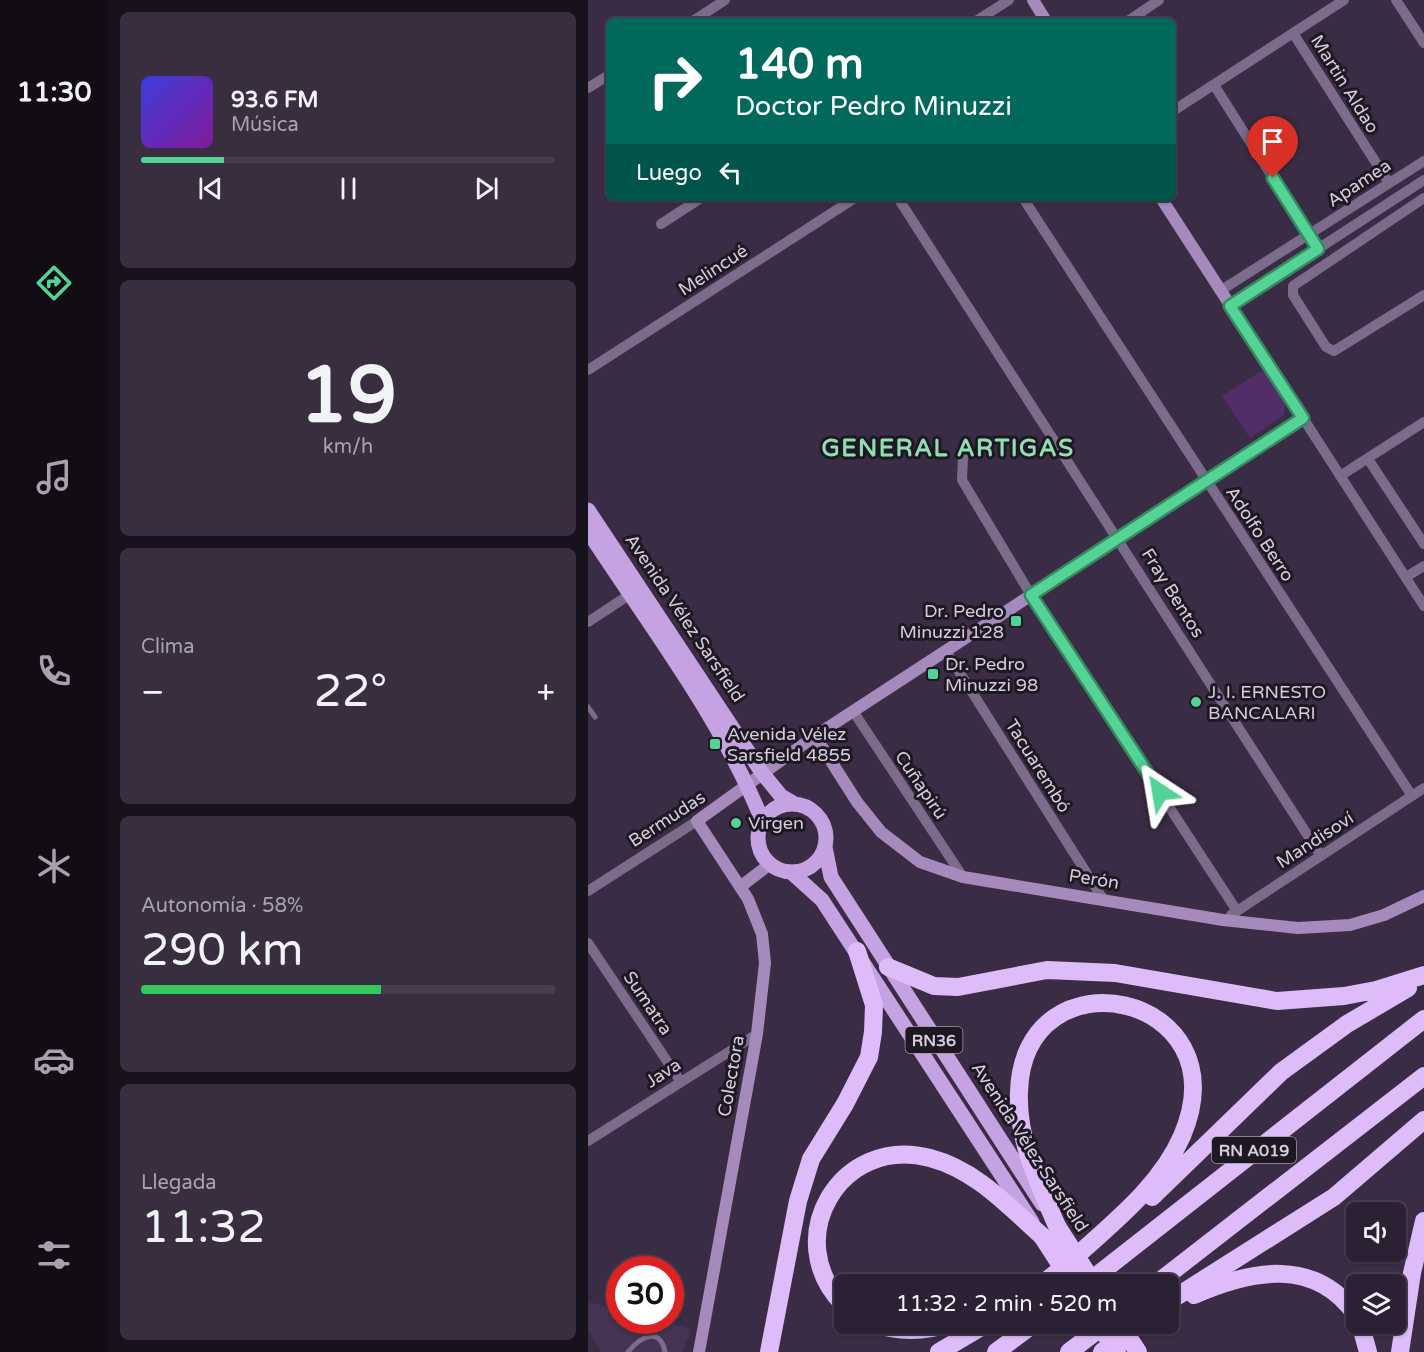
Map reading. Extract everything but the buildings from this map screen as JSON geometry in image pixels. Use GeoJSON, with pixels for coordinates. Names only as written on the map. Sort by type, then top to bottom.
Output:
{"type":"FeatureCollection","features":[{"type":"Feature","properties":{"kind":"highway"},"geometry":{"type":"LineString","coordinates":[[769,1352],[789,1243],[811,1159],[869,1057],[874,1005],[857,951]]}},
{"type":"Feature","properties":{"kind":"highway"},"geometry":{"type":"LineString","coordinates":[[888,967],[934,986],[958,987],[988,983],[1047,970],[1115,973],[1277,1001],[1344,996],[1376,990],[1424,976]]}},
{"type":"Feature","properties":{"kind":"highway"},"geometry":{"type":"LineString","coordinates":[[1055,1274],[1147,1201],[1281,1072],[1340,1029],[1424,976]]}},
{"type":"Feature","properties":{"kind":"highway"},"geometry":{"type":"LineString","coordinates":[[1049,1232],[1021,1120],[1019,1092],[1027,1052],[1042,1029],[1065,1011],[1078,1005],[1104,1001],[1134,1006],[1162,1022],[1183,1048],[1193,1079],[1189,1116],[1182,1136],[1159,1173],[1122,1214],[1069,1263],[1049,1274]]}},
{"type":"Feature","properties":{"kind":"highway","name":"RN A019"},"geometry":{"type":"LineString","coordinates":[[1099,1274],[1424,1019]]}},
{"type":"Feature","properties":{"kind":"highway","name":"RN A019"},"geometry":{"type":"LineString","coordinates":[[1169,1274],[1424,1076]]}},
{"type":"Feature","properties":{"kind":"highway"},"geometry":{"type":"LineString","coordinates":[[1179,1295],[1325,1203],[1362,1175],[1424,1120]]}},
{"type":"Feature","properties":{"kind":"highway"},"geometry":{"type":"LineString","coordinates":[[834,1292],[817,1257],[820,1220],[832,1191],[841,1180],[875,1159],[902,1154],[916,1155],[959,1169],[1049,1232]]}},
{"type":"Feature","properties":{"kind":"highway"},"geometry":{"type":"LineString","coordinates":[[1400,1352],[1412,1273],[1424,1221]]}},
{"type":"Feature","properties":{"kind":"highway","name":"Avenida Vélez Sarsfield"},"geometry":{"type":"LineString","coordinates":[[1049,1232],[1068,1274]]}},
{"type":"Feature","properties":{"kind":"highway","name":"Avenida Vélez Sarsfield"},"geometry":{"type":"LineString","coordinates":[[1049,1232],[1085,1274]]}},
{"type":"Feature","properties":{"kind":"highway"},"geometry":{"type":"LineString","coordinates":[[1179,1304],[1222,1284],[1249,1277],[1288,1274],[1311,1279],[1331,1289],[1346,1305]]}},
{"type":"Feature","properties":{"kind":"highway"},"geometry":{"type":"LineString","coordinates":[[939,1352],[969,1334]]}},
{"type":"Feature","properties":{"kind":"highway"},"geometry":{"type":"LineString","coordinates":[[996,1352],[1020,1334]]}},
{"type":"Feature","properties":{"kind":"highway"},"geometry":{"type":"LineString","coordinates":[[1069,1352],[1093,1334]]}},
{"type":"Feature","properties":{"kind":"highway"},"geometry":{"type":"LineString","coordinates":[[1114,1343],[1128,1334]]}},
{"type":"Feature","properties":{"kind":"highway"},"geometry":{"type":"LineString","coordinates":[[1363,1334],[1368,1352]]}},
{"type":"Feature","properties":{"kind":"highway"},"geometry":{"type":"LineString","coordinates":[[1114,1343],[1138,1352]]}},
{"type":"Feature","properties":{"kind":"main road"},"geometry":{"type":"LineString","coordinates":[[1033,0],[1044,18]]}},
{"type":"Feature","properties":{"kind":"main road"},"geometry":{"type":"LineString","coordinates":[[1163,201],[1303,418]]}},
{"type":"Feature","properties":{"kind":"main road","name":"Bermudas"},"geometry":{"type":"LineString","coordinates":[[697,821],[749,786],[815,736],[1303,418]]}},
{"type":"Feature","properties":{"kind":"main road","name":"Avenida Vélez Sarsfield"},"geometry":{"type":"LineString","coordinates":[[588,510],[763,774],[781,796],[793,803]]}},
{"type":"Feature","properties":{"kind":"main road","name":"Avenida Vélez Sarsfield"},"geometry":{"type":"LineString","coordinates":[[588,531],[701,702],[749,786],[762,820]]}},
{"type":"Feature","properties":{"kind":"main road","name":"Perón"},"geometry":{"type":"LineString","coordinates":[[815,736],[857,802],[881,832],[920,862],[963,877],[1223,920],[1323,929],[1350,925],[1384,915],[1424,896]]}},
{"type":"Feature","properties":{"kind":"main road"},"geometry":{"type":"LineString","coordinates":[[740,887],[770,864],[758,846],[762,820],[775,807],[793,803]]}},
{"type":"Feature","properties":{"kind":"main road","name":"RN36"},"geometry":{"type":"LineString","coordinates":[[793,803],[802,805],[817,814],[825,830],[825,848]]}},
{"type":"Feature","properties":{"kind":"main road","name":"Colectora"},"geometry":{"type":"LineString","coordinates":[[697,821],[740,887],[757,920],[765,950],[764,983],[757,1034],[699,1352]]}},
{"type":"Feature","properties":{"kind":"main road"},"geometry":{"type":"LineString","coordinates":[[791,872],[808,868],[821,856],[825,848]]}},
{"type":"Feature","properties":{"kind":"main road","name":"Avenida Vélez Sarsfield"},"geometry":{"type":"LineString","coordinates":[[825,848],[831,877],[1049,1232]]}},
{"type":"Feature","properties":{"kind":"main road","name":"RN36"},"geometry":{"type":"LineString","coordinates":[[770,864],[791,872]]}},
{"type":"Feature","properties":{"kind":"main road","name":"Avenida Vélez Sarsfield"},"geometry":{"type":"LineString","coordinates":[[791,872],[822,900],[1049,1232]]}},
{"type":"Feature","properties":{"kind":"street"},"geometry":{"type":"LineString","coordinates":[[698,18],[725,0]]}},
{"type":"Feature","properties":{"kind":"street"},"geometry":{"type":"LineString","coordinates":[[981,18],[1009,0]]}},
{"type":"Feature","properties":{"kind":"street"},"geometry":{"type":"LineString","coordinates":[[1132,18],[1159,0]]}},
{"type":"Feature","properties":{"kind":"street"},"geometry":{"type":"LineString","coordinates":[[1176,109],[1344,0]]}},
{"type":"Feature","properties":{"kind":"street"},"geometry":{"type":"LineString","coordinates":[[1396,0],[1424,43]]}},
{"type":"Feature","properties":{"kind":"street","name":"Martin Aldao"},"geometry":{"type":"LineString","coordinates":[[1293,33],[1389,183]]}},
{"type":"Feature","properties":{"kind":"street"},"geometry":{"type":"LineString","coordinates":[[588,88],[606,77]]}},
{"type":"Feature","properties":{"kind":"street"},"geometry":{"type":"LineString","coordinates":[[1214,85],[1318,249]]}},
{"type":"Feature","properties":{"kind":"street","name":"Apamea"},"geometry":{"type":"LineString","coordinates":[[1220,291],[1424,161]]}},
{"type":"Feature","properties":{"kind":"street","name":"Apamea"},"geometry":{"type":"LineString","coordinates":[[1230,306],[1424,180]]}},
{"type":"Feature","properties":{"kind":"street"},"geometry":{"type":"LineString","coordinates":[[1424,198],[1293,286],[1293,295],[1326,347],[1335,351],[1424,295]]}},
{"type":"Feature","properties":{"kind":"street"},"geometry":{"type":"LineString","coordinates":[[660,224],[696,201]]}},
{"type":"Feature","properties":{"kind":"street","name":"Melincué"},"geometry":{"type":"LineString","coordinates":[[588,370],[850,201]]}},
{"type":"Feature","properties":{"kind":"street","name":"Fray Bentos"},"geometry":{"type":"LineString","coordinates":[[900,201],[1119,538],[1321,856]]}},
{"type":"Feature","properties":{"kind":"street","name":"Adolfo Berro"},"geometry":{"type":"LineString","coordinates":[[1025,201],[1412,796]]}},
{"type":"Feature","properties":{"kind":"street"},"geometry":{"type":"LineString","coordinates":[[1303,418],[1424,606]]}},
{"type":"Feature","properties":{"kind":"street"},"geometry":{"type":"LineString","coordinates":[[1340,476],[1424,422]]}},
{"type":"Feature","properties":{"kind":"street"},"geometry":{"type":"LineString","coordinates":[[963,456],[962,480],[1031,595],[1237,911]]}},
{"type":"Feature","properties":{"kind":"street"},"geometry":{"type":"LineString","coordinates":[[1368,459],[1424,544]]}},
{"type":"Feature","properties":{"kind":"street"},"geometry":{"type":"LineString","coordinates":[[1406,577],[1424,566]]}},
{"type":"Feature","properties":{"kind":"street"},"geometry":{"type":"LineString","coordinates":[[588,622],[629,595]]}},
{"type":"Feature","properties":{"kind":"street","name":"Tacuarembó"},"geometry":{"type":"LineString","coordinates":[[946,651],[1103,899]]}},
{"type":"Feature","properties":{"kind":"street","name":"Cuñapirú"},"geometry":{"type":"LineString","coordinates":[[853,711],[963,877]]}},
{"type":"Feature","properties":{"kind":"street","name":"Mandisoví"},"geometry":{"type":"LineString","coordinates":[[1223,920],[1424,788]]}},
{"type":"Feature","properties":{"kind":"street","name":"Bermudas"},"geometry":{"type":"LineString","coordinates":[[588,891],[697,821]]}},
{"type":"Feature","properties":{"kind":"street","name":"Sumatra"},"geometry":{"type":"LineString","coordinates":[[588,943],[681,1082]]}},
{"type":"Feature","properties":{"kind":"street","name":"Java"},"geometry":{"type":"LineString","coordinates":[[588,1141],[757,1034]]}},
{"type":"Feature","properties":{"kind":"lane"},"geometry":{"type":"LineString","coordinates":[[588,706],[595,717]]}},
{"type":"Feature","properties":{"kind":"lane"},"geometry":{"type":"LineString","coordinates":[[628,1352],[642,1339],[651,1336],[658,1337],[663,1342],[665,1352]]}},
{"type":"Feature","properties":{"kind":"shaded area"},"geometry":{"type":"Polygon","coordinates":[[[1263,370],[1286,404],[1284,415],[1250,438],[1222,396],[1263,370]]]}},
{"type":"Feature","properties":{"kind":"shaded area"},"geometry":{"type":"Polygon","coordinates":[[[588,1302],[606,1307],[606,1334],[684,1334],[684,1327],[691,1329],[683,1352],[601,1352],[588,1331],[588,1302]]]}},
{"type":"Feature","properties":{"kind":"place","name":"Dr. Pedro Minuzzi 128"},"geometry":{"type":"Point","coordinates":[1016,621]}},
{"type":"Feature","properties":{"kind":"place","name":"Dr. Pedro Minuzzi 98"},"geometry":{"type":"Point","coordinates":[933,674]}},
{"type":"Feature","properties":{"kind":"place","name":"J. I. ERNESTO BANCALARI"},"geometry":{"type":"Point","coordinates":[1196,702]}},
{"type":"Feature","properties":{"kind":"place","name":"Avenida Vélez Sarsfield 4855"},"geometry":{"type":"Point","coordinates":[715,744]}},
{"type":"Feature","properties":{"kind":"place","name":"Virgen"},"geometry":{"type":"Point","coordinates":[736,823]}},
{"type":"Feature","properties":{"kind":"district","name":"GENERAL ARTIGAS"},"geometry":{"type":"Point","coordinates":[948,448]}},
{"type":"Feature","properties":{"kind":"route"},"geometry":{"type":"LineString","coordinates":[[1160,792],[1031,595],[1303,418],[1230,306],[1318,249],[1273,178]]}}]}
